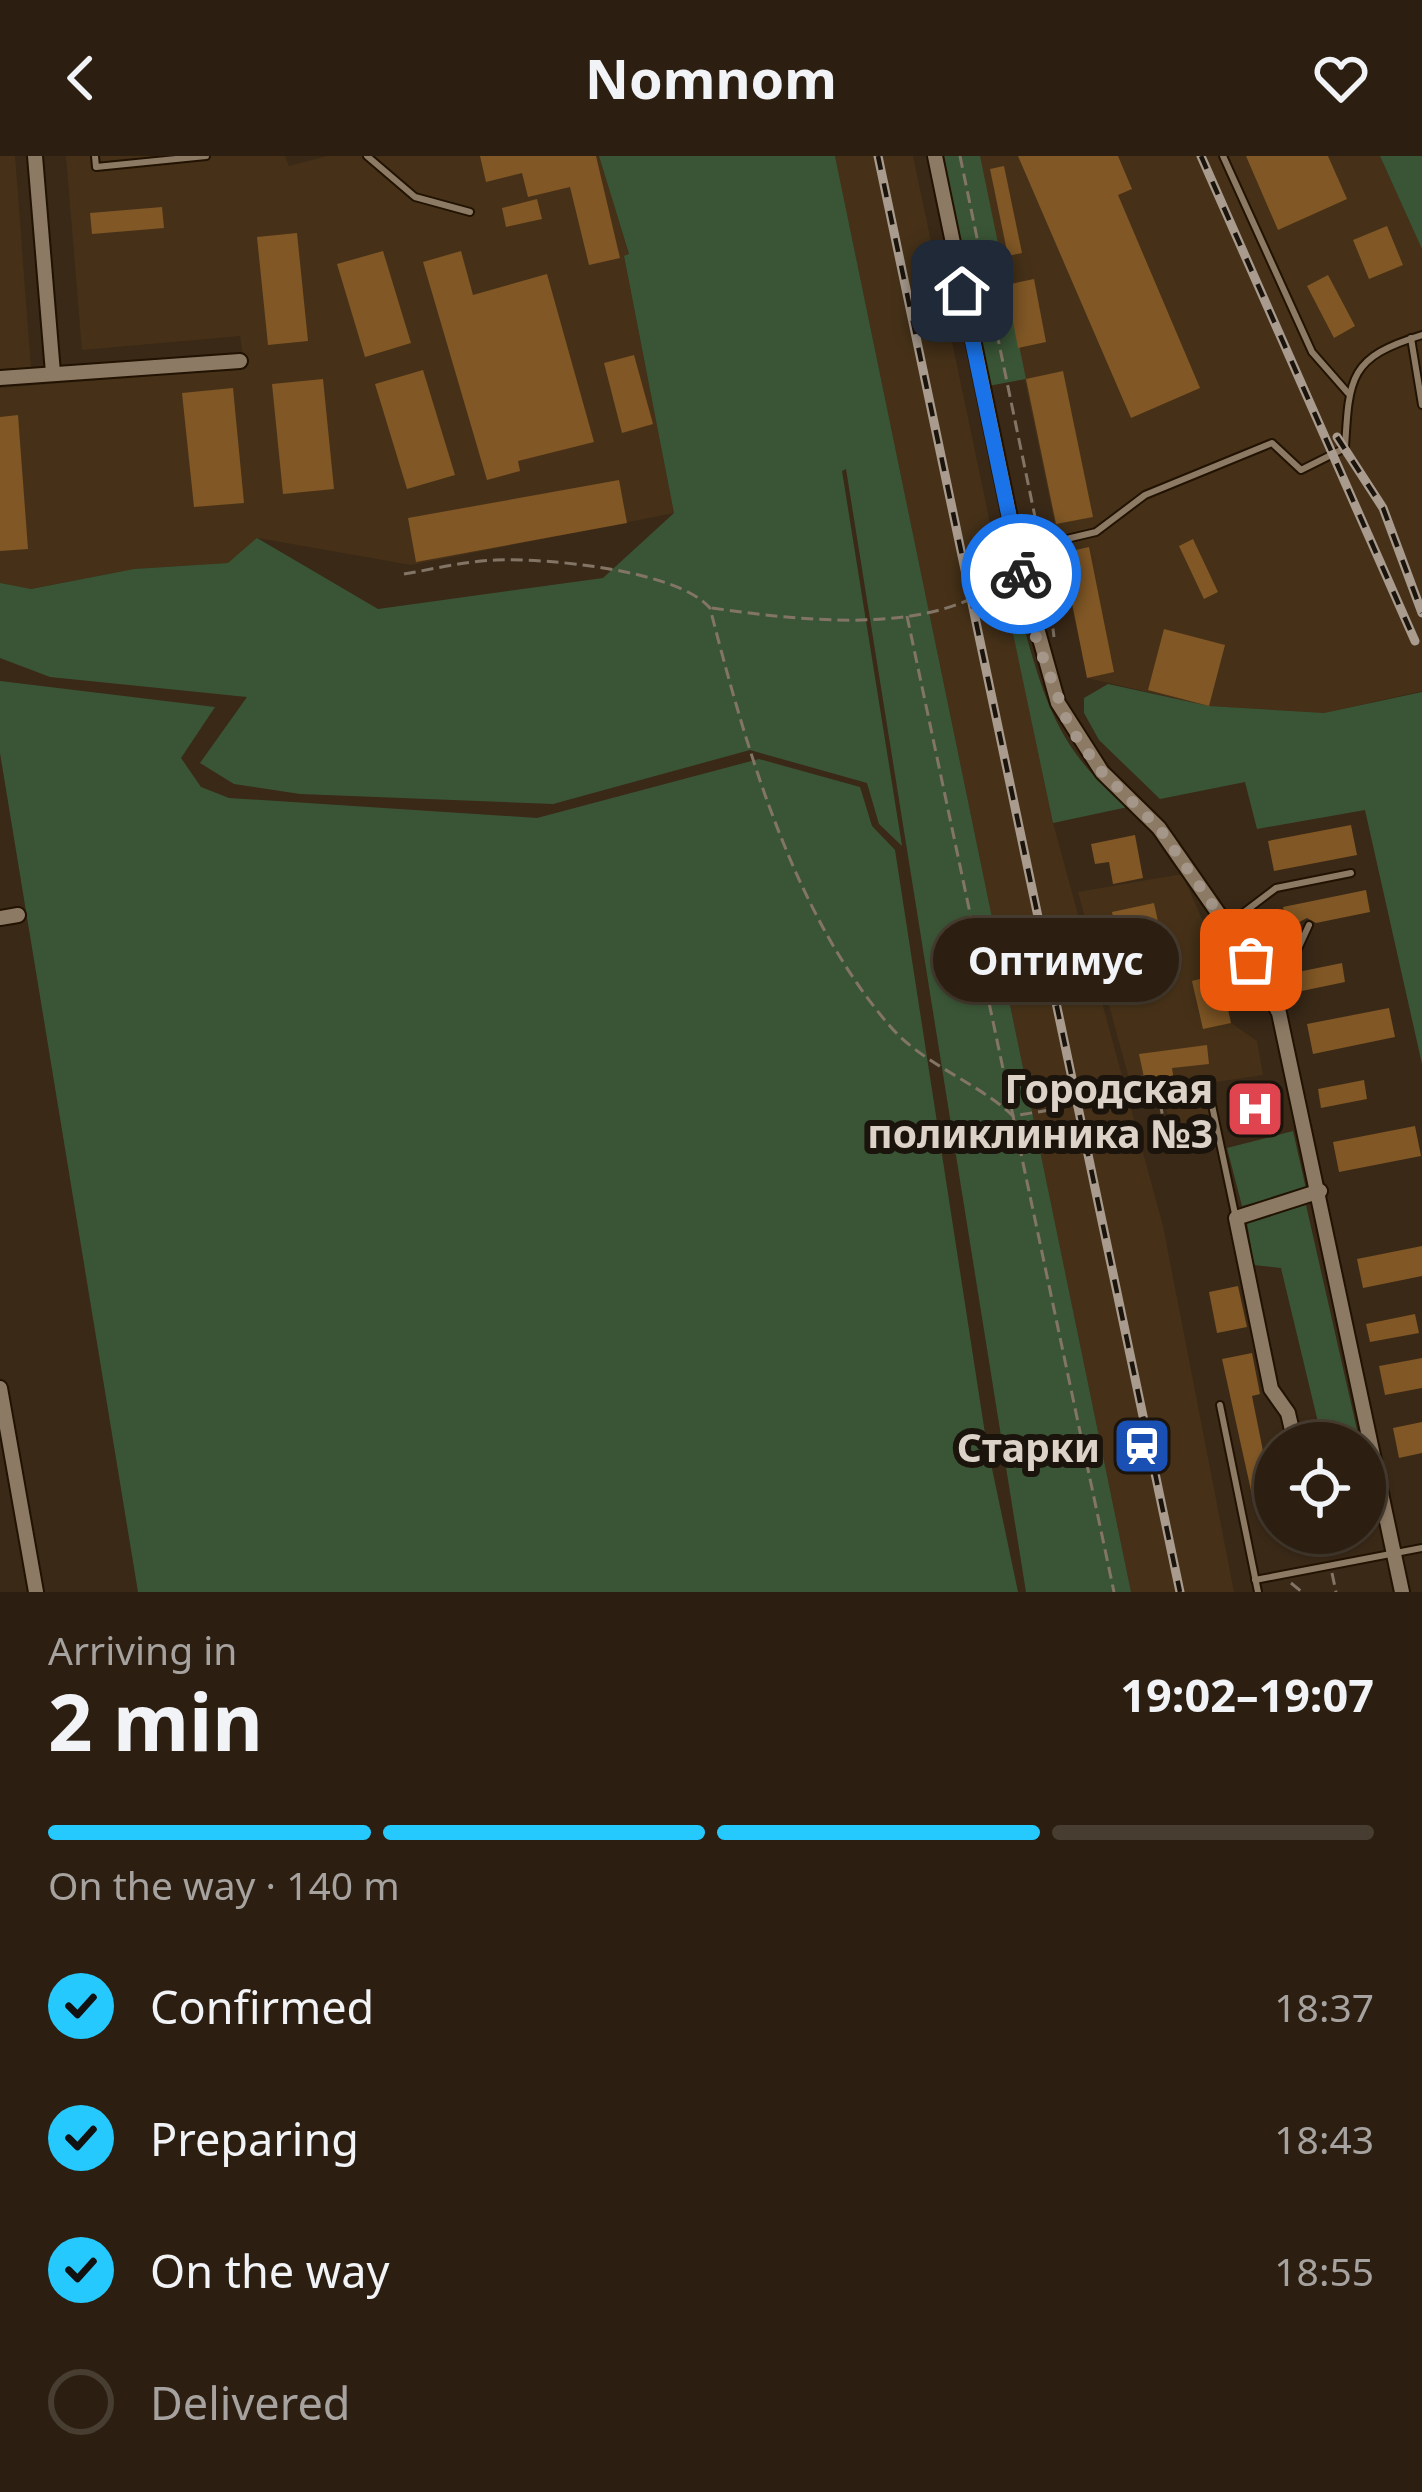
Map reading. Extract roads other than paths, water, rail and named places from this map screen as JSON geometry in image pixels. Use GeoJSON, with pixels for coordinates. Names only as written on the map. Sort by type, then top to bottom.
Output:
{"type":"FeatureCollection","features":[{"type":"Feature","properties":{"kind":"street"},"geometry":{"type":"LineString","coordinates":[[35,156],[52,373]]}},
{"type":"Feature","properties":{"kind":"street"},"geometry":{"type":"LineString","coordinates":[[935,156],[1037,642],[1070,728],[1102,772],[1159,828],[1251,960],[1285,1033],[1367,1422]]}},
{"type":"Feature","properties":{"kind":"street"},"geometry":{"type":"LineString","coordinates":[[0,378],[240,361]]}},
{"type":"Feature","properties":{"kind":"street"},"geometry":{"type":"LineString","coordinates":[[0,918],[18,915]]}},
{"type":"Feature","properties":{"kind":"street"},"geometry":{"type":"LineString","coordinates":[[1290,1422],[1271,1389],[1236,1218],[1319,1191]]}},
{"type":"Feature","properties":{"kind":"street"},"geometry":{"type":"LineString","coordinates":[[0,1388],[36,1592]]}},
{"type":"Feature","properties":{"kind":"street"},"geometry":{"type":"LineString","coordinates":[[0,1479],[11,1454]]}},
{"type":"Feature","properties":{"kind":"street"},"geometry":{"type":"LineString","coordinates":[[1386,1512],[1402,1592]]}},
{"type":"Feature","properties":{"kind":"lane"},"geometry":{"type":"LineString","coordinates":[[95,156],[96,167],[207,160],[206,156]]}},
{"type":"Feature","properties":{"kind":"lane"},"geometry":{"type":"LineString","coordinates":[[367,156],[416,197],[470,212]]}},
{"type":"Feature","properties":{"kind":"lane"},"geometry":{"type":"LineString","coordinates":[[1223,156],[1312,352],[1348,393]]}},
{"type":"Feature","properties":{"kind":"lane"},"geometry":{"type":"LineString","coordinates":[[1016,550],[1096,532],[1144,495],[1272,443],[1301,470],[1345,448],[1348,393],[1354,375],[1378,348],[1422,335]]}},
{"type":"Feature","properties":{"kind":"lane"},"geometry":{"type":"LineString","coordinates":[[1411,338],[1422,405]]}},
{"type":"Feature","properties":{"kind":"lane"},"geometry":{"type":"LineString","coordinates":[[1227,925],[1276,888],[1351,873]]}},
{"type":"Feature","properties":{"kind":"lane"},"geometry":{"type":"LineString","coordinates":[[1251,960],[1298,949],[1309,925]]}},
{"type":"Feature","properties":{"kind":"lane"},"geometry":{"type":"LineString","coordinates":[[1209,1091],[1236,1218]]}},
{"type":"Feature","properties":{"kind":"lane"},"geometry":{"type":"LineString","coordinates":[[1220,1405],[1258,1592]]}},
{"type":"Feature","properties":{"kind":"lane"},"geometry":{"type":"LineString","coordinates":[[1255,1580],[1422,1548]]}},
{"type":"Feature","properties":{"kind":"railway"},"geometry":{"type":"LineString","coordinates":[[878,156],[1180,1592]]}},
{"type":"Feature","properties":{"kind":"railway"},"geometry":{"type":"LineString","coordinates":[[1201,156],[1415,641]]}},
{"type":"Feature","properties":{"kind":"railway"},"geometry":{"type":"LineString","coordinates":[[1337,437],[1383,508],[1422,613]]}},
{"type":"Feature","properties":{"kind":"place","name":"Оптимус"},"geometry":{"type":"Point","coordinates":[1251,960]}},
{"type":"Feature","properties":{"kind":"place","name":"Городская поликлиника №3"},"geometry":{"type":"Point","coordinates":[1255,1109]}},
{"type":"Feature","properties":{"kind":"place","name":"Старки"},"geometry":{"type":"Point","coordinates":[1142,1446]}}]}
